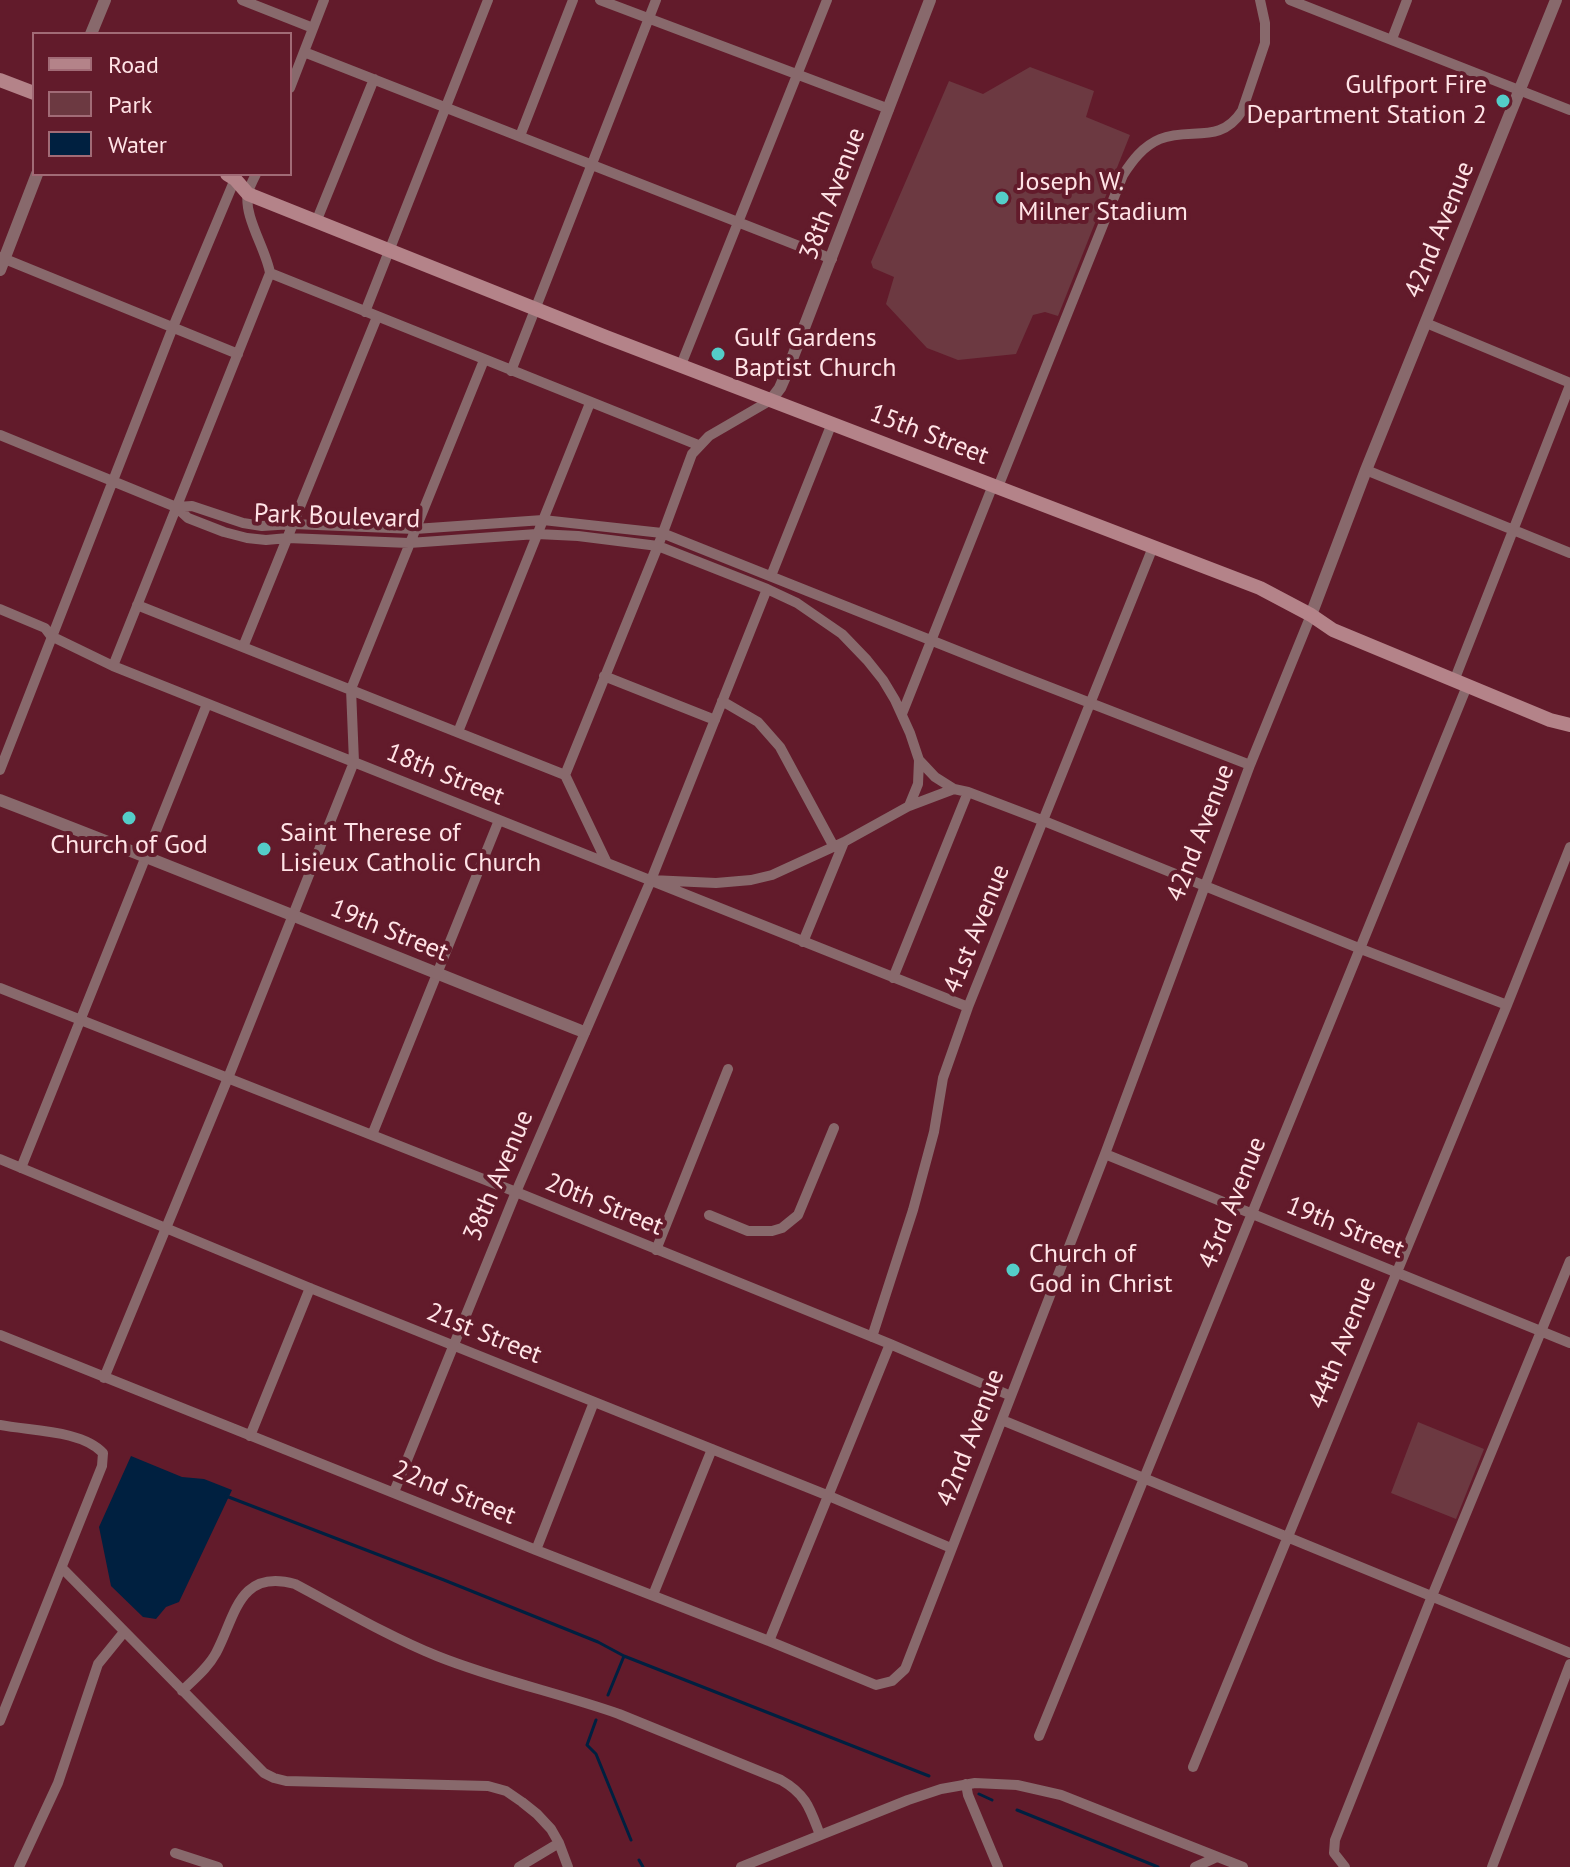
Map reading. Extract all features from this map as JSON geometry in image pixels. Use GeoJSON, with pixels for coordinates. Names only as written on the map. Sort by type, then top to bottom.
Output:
{"type":"FeatureCollection","features":[{"type":"Feature","properties":{"kind":"main road"},"geometry":{"type":"LineString","coordinates":[[0,80],[32,92]]}},
{"type":"Feature","properties":{"kind":"main road","name":"15th Street"},"geometry":{"type":"LineString","coordinates":[[231,176],[248,194],[389,252],[1260,588],[1333,630],[1550,720],[1570,725]]}},
{"type":"Feature","properties":{"kind":"street"},"geometry":{"type":"LineString","coordinates":[[92,32],[105,0]]}},
{"type":"Feature","properties":{"kind":"street"},"geometry":{"type":"LineString","coordinates":[[242,0],[313,28]]}},
{"type":"Feature","properties":{"kind":"street"},"geometry":{"type":"LineString","coordinates":[[292,83],[324,0]]}},
{"type":"Feature","properties":{"kind":"street"},"geometry":{"type":"LineString","coordinates":[[365,312],[488,0]]}},
{"type":"Feature","properties":{"kind":"street"},"geometry":{"type":"LineString","coordinates":[[520,136],[573,0]]}},
{"type":"Feature","properties":{"kind":"street"},"geometry":{"type":"LineString","coordinates":[[600,0],[889,109]]}},
{"type":"Feature","properties":{"kind":"street"},"geometry":{"type":"LineString","coordinates":[[511,371],[656,0]]}},
{"type":"Feature","properties":{"kind":"street"},"geometry":{"type":"LineString","coordinates":[[681,365],[827,0]]}},
{"type":"Feature","properties":{"kind":"street","name":"38th Avenue"},"geometry":{"type":"LineString","coordinates":[[771,400],[787,372],[832,259],[930,0]]}},
{"type":"Feature","properties":{"kind":"street"},"geometry":{"type":"LineString","coordinates":[[902,714],[1123,175],[1139,154],[1159,140],[1215,133],[1239,117],[1265,43],[1260,0]]}},
{"type":"Feature","properties":{"kind":"street"},"geometry":{"type":"LineString","coordinates":[[1290,0],[1570,110]]}},
{"type":"Feature","properties":{"kind":"street"},"geometry":{"type":"LineString","coordinates":[[1392,39],[1407,0]]}},
{"type":"Feature","properties":{"kind":"street","name":"42nd Avenue"},"geometry":{"type":"LineString","coordinates":[[892,1681],[905,1669],[1105,1154],[1250,765],[1556,0]]}},
{"type":"Feature","properties":{"kind":"street"},"geometry":{"type":"LineString","coordinates":[[304,52],[832,259]]}},
{"type":"Feature","properties":{"kind":"street"},"geometry":{"type":"LineString","coordinates":[[316,222],[374,79]]}},
{"type":"Feature","properties":{"kind":"street"},"geometry":{"type":"LineString","coordinates":[[36,176],[2,262],[238,354]]}},
{"type":"Feature","properties":{"kind":"street"},"geometry":{"type":"LineString","coordinates":[[0,770],[231,176]]}},
{"type":"Feature","properties":{"kind":"street"},"geometry":{"type":"LineString","coordinates":[[113,666],[270,273],[249,213],[248,194],[255,176]]}},
{"type":"Feature","properties":{"kind":"street"},"geometry":{"type":"LineString","coordinates":[[270,273],[698,445]]}},
{"type":"Feature","properties":{"kind":"street"},"geometry":{"type":"LineString","coordinates":[[243,647],[377,317]]}},
{"type":"Feature","properties":{"kind":"street"},"geometry":{"type":"LineString","coordinates":[[1426,323],[1570,384]]}},
{"type":"Feature","properties":{"kind":"street"},"geometry":{"type":"LineString","coordinates":[[104,1378],[354,762],[351,689],[484,360]]}},
{"type":"Feature","properties":{"kind":"street","name":"43rd Avenue"},"geometry":{"type":"LineString","coordinates":[[1039,1736],[1361,949],[1461,683],[1513,530],[1570,384]]}},
{"type":"Feature","properties":{"kind":"street"},"geometry":{"type":"LineString","coordinates":[[565,775],[692,454],[709,436],[771,400]]}},
{"type":"Feature","properties":{"kind":"street"},"geometry":{"type":"LineString","coordinates":[[458,732],[590,403]]}},
{"type":"Feature","properties":{"kind":"street"},"geometry":{"type":"LineString","coordinates":[[771,576],[832,423]]}},
{"type":"Feature","properties":{"kind":"street"},"geometry":{"type":"LineString","coordinates":[[0,435],[176,507]]}},
{"type":"Feature","properties":{"kind":"street"},"geometry":{"type":"LineString","coordinates":[[1366,470],[1570,553]]}},
{"type":"Feature","properties":{"kind":"street","name":"Park Boulevard"},"geometry":{"type":"LineString","coordinates":[[176,507],[192,506],[253,525],[270,526],[293,524],[415,529],[543,520],[662,533],[832,601]]}},
{"type":"Feature","properties":{"kind":"street","name":"Park Boulevard"},"geometry":{"type":"LineString","coordinates":[[176,507],[188,518],[236,536],[266,540],[288,538],[409,543],[537,534],[658,546],[767,589],[797,603],[827,623],[856,647],[883,680],[902,714],[919,760],[935,777],[954,789],[1044,821],[1507,1005]]}},
{"type":"Feature","properties":{"kind":"street","name":"41st Avenue"},"geometry":{"type":"LineString","coordinates":[[872,1337],[920,1184],[934,1132],[943,1078],[968,1007],[1153,547]]}},
{"type":"Feature","properties":{"kind":"street"},"geometry":{"type":"LineString","coordinates":[[767,589],[832,601],[1250,765]]}},
{"type":"Feature","properties":{"kind":"street","name":"38th Avenue"},"geometry":{"type":"LineString","coordinates":[[394,1492],[516,1192],[651,880],[767,589]]}},
{"type":"Feature","properties":{"kind":"street"},"geometry":{"type":"LineString","coordinates":[[137,605],[565,775],[607,863]]}},
{"type":"Feature","properties":{"kind":"street","name":"18th Street"},"geometry":{"type":"LineString","coordinates":[[0,609],[45,628],[51,636],[113,666],[968,1007]]}},
{"type":"Feature","properties":{"kind":"street"},"geometry":{"type":"LineString","coordinates":[[604,676],[715,720]]}},
{"type":"Feature","properties":{"kind":"street"},"geometry":{"type":"LineString","coordinates":[[722,701],[758,722],[780,747],[839,845]]}},
{"type":"Feature","properties":{"kind":"street"},"geometry":{"type":"LineString","coordinates":[[21,1168],[207,704]]}},
{"type":"Feature","properties":{"kind":"street"},"geometry":{"type":"LineString","coordinates":[[909,806],[918,784],[919,760]]}},
{"type":"Feature","properties":{"kind":"street"},"geometry":{"type":"LineString","coordinates":[[651,880],[716,883],[751,880],[791,867],[839,845],[909,806],[954,789]]}},
{"type":"Feature","properties":{"kind":"street"},"geometry":{"type":"LineString","coordinates":[[893,978],[968,792]]}},
{"type":"Feature","properties":{"kind":"street","name":"19th Street"},"geometry":{"type":"LineString","coordinates":[[0,800],[584,1032]]}},
{"type":"Feature","properties":{"kind":"street"},"geometry":{"type":"LineString","coordinates":[[372,1135],[499,820]]}},
{"type":"Feature","properties":{"kind":"street"},"geometry":{"type":"LineString","coordinates":[[803,942],[839,845]]}},
{"type":"Feature","properties":{"kind":"street","name":"44th Avenue"},"geometry":{"type":"LineString","coordinates":[[1193,1767],[1570,847]]}},
{"type":"Feature","properties":{"kind":"street","name":"20th Street"},"geometry":{"type":"LineString","coordinates":[[0,988],[516,1192],[1011,1396]]}},
{"type":"Feature","properties":{"kind":"street"},"geometry":{"type":"LineString","coordinates":[[656,1250],[728,1069]]}},
{"type":"Feature","properties":{"kind":"street"},"geometry":{"type":"LineString","coordinates":[[709,1215],[748,1231],[782,1228],[798,1215],[834,1128]]}},
{"type":"Feature","properties":{"kind":"street","name":"19th Street"},"geometry":{"type":"LineString","coordinates":[[1105,1154],[1570,1343]]}},
{"type":"Feature","properties":{"kind":"street","name":"21st Street"},"geometry":{"type":"LineString","coordinates":[[0,1159],[951,1548]]}},
{"type":"Feature","properties":{"kind":"street"},"geometry":{"type":"LineString","coordinates":[[1345,1867],[1337,1858],[1335,1840],[1570,1261]]}},
{"type":"Feature","properties":{"kind":"street"},"geometry":{"type":"LineString","coordinates":[[250,1436],[310,1288]]}},
{"type":"Feature","properties":{"kind":"street","name":"22nd Street"},"geometry":{"type":"LineString","coordinates":[[0,1335],[876,1685],[892,1681]]}},
{"type":"Feature","properties":{"kind":"street"},"geometry":{"type":"LineString","coordinates":[[769,1641],[890,1344]]}},
{"type":"Feature","properties":{"kind":"street"},"geometry":{"type":"LineString","coordinates":[[536,1550],[594,1402]]}},
{"type":"Feature","properties":{"kind":"street"},"geometry":{"type":"LineString","coordinates":[[1002,1420],[1570,1653]]}},
{"type":"Feature","properties":{"kind":"street"},"geometry":{"type":"LineString","coordinates":[[0,1425],[62,1434],[96,1445],[103,1453],[102,1466],[0,1721]]}},
{"type":"Feature","properties":{"kind":"street"},"geometry":{"type":"LineString","coordinates":[[653,1595],[712,1449]]}},
{"type":"Feature","properties":{"kind":"street"},"geometry":{"type":"LineString","coordinates":[[62,1568],[264,1773],[286,1781],[488,1786],[506,1791],[551,1829],[568,1867]]}},
{"type":"Feature","properties":{"kind":"street"},"geometry":{"type":"LineString","coordinates":[[182,1691],[209,1664],[240,1599],[255,1586],[286,1581],[435,1656],[619,1714],[781,1780],[802,1794],[820,1835]]}},
{"type":"Feature","properties":{"kind":"street"},"geometry":{"type":"LineString","coordinates":[[19,1867],[58,1783],[98,1664],[124,1632]]}},
{"type":"Feature","properties":{"kind":"street"},"geometry":{"type":"LineString","coordinates":[[1492,1867],[1570,1664]]}},
{"type":"Feature","properties":{"kind":"street"},"geometry":{"type":"LineString","coordinates":[[741,1867],[908,1800],[941,1789],[975,1783],[1017,1785],[1061,1795],[1243,1867]]}},
{"type":"Feature","properties":{"kind":"street"},"geometry":{"type":"LineString","coordinates":[[966,1784],[998,1867]]}},
{"type":"Feature","properties":{"kind":"street"},"geometry":{"type":"LineString","coordinates":[[519,1867],[559,1843]]}},
{"type":"Feature","properties":{"kind":"street"},"geometry":{"type":"LineString","coordinates":[[175,1853],[218,1867]]}},
{"type":"Feature","properties":{"kind":"street"},"geometry":{"type":"LineString","coordinates":[[1195,1867],[1217,1857]]}},
{"type":"Feature","properties":{"kind":"green space","name":"Joseph W. Milner Stadium"},"geometry":{"type":"Polygon","coordinates":[[[1030,67],[1094,91],[1086,117],[1130,135],[1058,316],[1045,312],[1033,315],[1016,354],[958,360],[927,348],[886,304],[894,277],[873,268],[871,262],[949,81],[983,94],[1030,67]]]}},
{"type":"Feature","properties":{"kind":"green space"},"geometry":{"type":"Polygon","coordinates":[[[1418,1422],[1484,1449],[1456,1519],[1391,1493],[1418,1422]]]}},
{"type":"Feature","properties":{"kind":"water"},"geometry":{"type":"Polygon","coordinates":[[[131,1456],[182,1477],[204,1479],[232,1490],[179,1602],[166,1607],[156,1619],[143,1617],[111,1586],[99,1527],[131,1456]]]}},
{"type":"Feature","properties":{"kind":"waterway"},"geometry":{"type":"LineString","coordinates":[[226,1496],[444,1580],[598,1642],[624,1656],[929,1776]]}},
{"type":"Feature","properties":{"kind":"waterway"},"geometry":{"type":"LineString","coordinates":[[608,1695],[624,1656]]}},
{"type":"Feature","properties":{"kind":"waterway"},"geometry":{"type":"LineString","coordinates":[[596,1720],[587,1745],[596,1754],[631,1840]]}},
{"type":"Feature","properties":{"kind":"waterway"},"geometry":{"type":"LineString","coordinates":[[979,1794],[992,1800]]}},
{"type":"Feature","properties":{"kind":"waterway"},"geometry":{"type":"LineString","coordinates":[[1017,1810],[1158,1867]]}},
{"type":"Feature","properties":{"kind":"waterway"},"geometry":{"type":"LineString","coordinates":[[639,1860],[643,1867]]}},
{"type":"Feature","properties":{"kind":"place","name":"Gulfport Fire Department Station 2"},"geometry":{"type":"Point","coordinates":[1503,101]}},
{"type":"Feature","properties":{"kind":"place","name":"Joseph W. Milner Stadium"},"geometry":{"type":"Point","coordinates":[1002,198]}},
{"type":"Feature","properties":{"kind":"place","name":"Gulf Gardens Baptist Church"},"geometry":{"type":"Point","coordinates":[718,354]}},
{"type":"Feature","properties":{"kind":"place","name":"Church of God"},"geometry":{"type":"Point","coordinates":[129,818]}},
{"type":"Feature","properties":{"kind":"place","name":"Saint Therese of Lisieux Catholic Church"},"geometry":{"type":"Point","coordinates":[264,849]}},
{"type":"Feature","properties":{"kind":"place","name":"Church of God in Christ"},"geometry":{"type":"Point","coordinates":[1013,1270]}}]}
